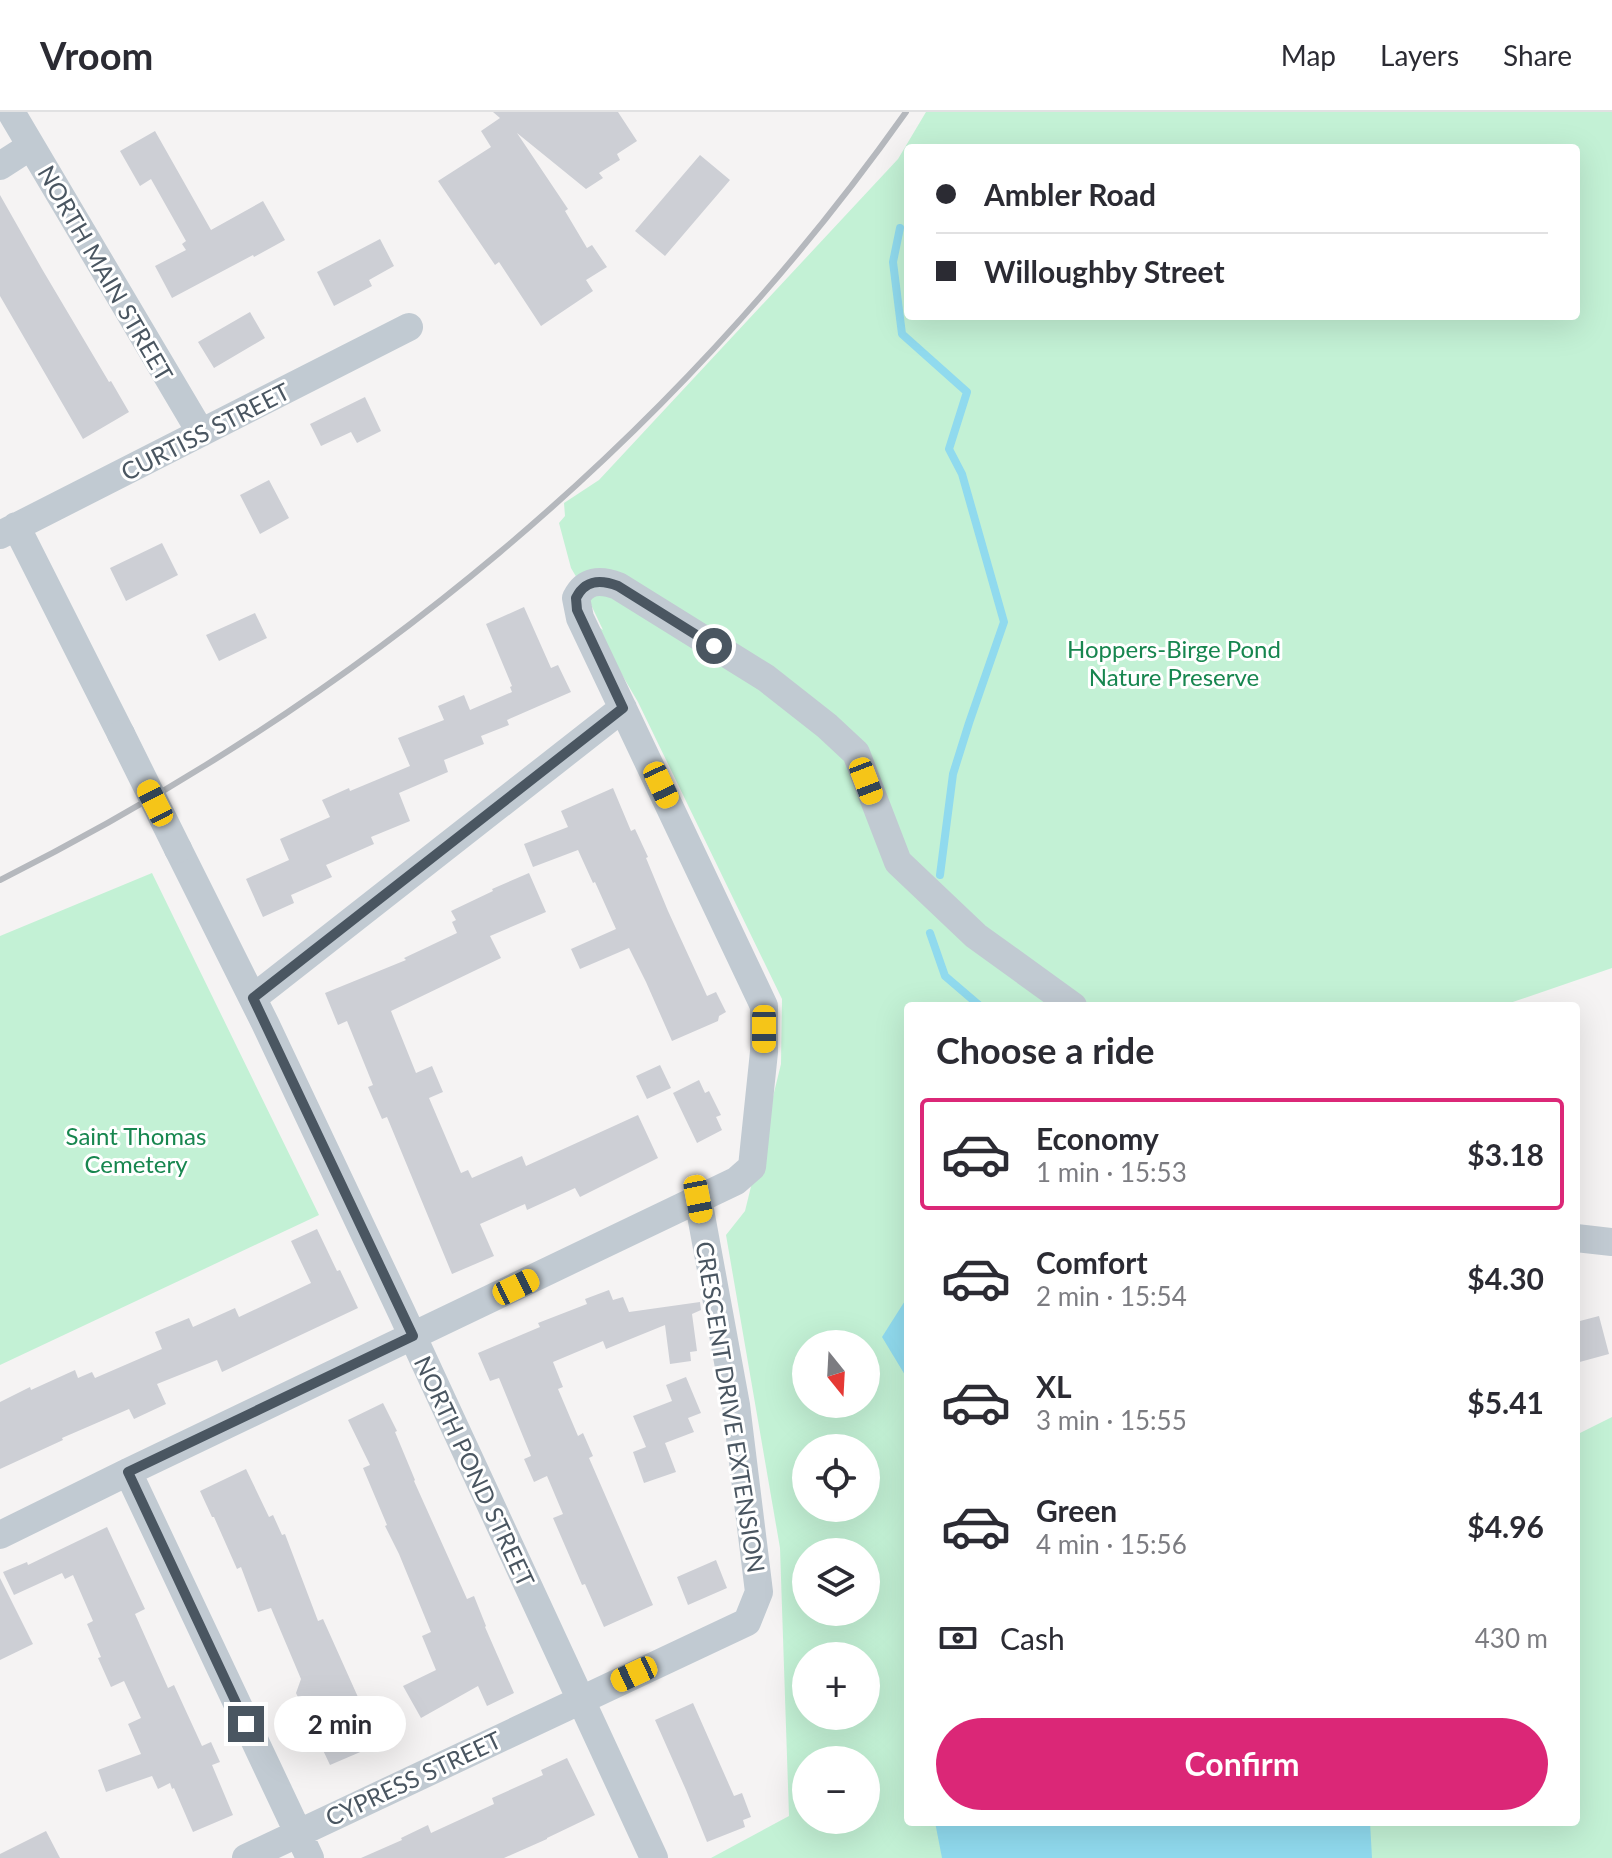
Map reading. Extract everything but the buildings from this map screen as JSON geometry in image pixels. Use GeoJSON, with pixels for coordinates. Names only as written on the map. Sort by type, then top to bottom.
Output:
{"type":"FeatureCollection","features":[{"type":"Feature","properties":{"kind":"street","name":"NORTH MAIN STREET"},"geometry":{"type":"LineString","coordinates":[[11,112],[201,433]]}},
{"type":"Feature","properties":{"kind":"street"},"geometry":{"type":"LineString","coordinates":[[0,166],[31,146]]}},
{"type":"Feature","properties":{"kind":"street","name":"CURTISS STREET"},"geometry":{"type":"LineString","coordinates":[[8,530],[409,327]]}},
{"type":"Feature","properties":{"kind":"street","name":"NORTH POND STREET"},"geometry":{"type":"LineString","coordinates":[[8,530],[121,734],[253,998],[654,1858]]}},
{"type":"Feature","properties":{"kind":"street"},"geometry":{"type":"LineString","coordinates":[[0,1535],[736,1181],[752,1167],[764,1052],[764,1006],[577,610],[576,598],[582,589],[595,581],[618,586],[766,678],[827,726],[856,753],[898,862],[976,936],[1067,1002]]}},
{"type":"Feature","properties":{"kind":"street"},"geometry":{"type":"LineString","coordinates":[[253,998],[623,708]]}},
{"type":"Feature","properties":{"kind":"street","name":"CRESCENT DRIVE EXTENSION"},"geometry":{"type":"LineString","coordinates":[[581,1699],[747,1622],[759,1592],[736,1405],[698,1199]]}},
{"type":"Feature","properties":{"kind":"street"},"geometry":{"type":"LineString","coordinates":[[1580,1238],[1612,1242]]}},
{"type":"Feature","properties":{"kind":"street"},"geometry":{"type":"LineString","coordinates":[[128,1472],[304,1845]]}},
{"type":"Feature","properties":{"kind":"street","name":"CYPRESS STREET"},"geometry":{"type":"LineString","coordinates":[[246,1858],[304,1845],[581,1699]]}},
{"type":"Feature","properties":{"kind":"green space","name":"Hoppers-Birge Pond Nature Preserve"},"geometry":{"type":"Polygon","coordinates":[[[926,112],[1612,112],[1612,968],[1513,1002],[904,1002],[904,1826],[1580,1826],[1580,1433],[1612,1417],[1612,1858],[711,1858],[789,1816],[780,1548],[726,1235],[745,1211],[781,1064],[782,999],[638,702],[591,622],[603,630],[571,568],[559,523],[565,516],[564,503],[599,480],[898,159],[904,149],[904,320],[1580,320],[1580,144],[907,144],[926,112]]]}},
{"type":"Feature","properties":{"kind":"green space","name":"Saint Thomas Cemetery"},"geometry":{"type":"Polygon","coordinates":[[[152,873],[319,1215],[0,1365],[0,936],[152,873]]]}},
{"type":"Feature","properties":{"kind":"water"},"geometry":{"type":"Polygon","coordinates":[[[904,1302],[904,1373],[882,1337],[904,1302]]]}},
{"type":"Feature","properties":{"kind":"water"},"geometry":{"type":"Polygon","coordinates":[[[936,1826],[1370,1826],[1372,1858],[942,1858],[936,1826]]]}},
{"type":"Feature","properties":{"kind":"waterway"},"geometry":{"type":"LineString","coordinates":[[900,228],[893,262],[902,334],[967,392],[949,449],[962,474],[1004,622],[953,774],[940,875]]}},
{"type":"Feature","properties":{"kind":"waterway"},"geometry":{"type":"LineString","coordinates":[[930,933],[945,976],[975,1002]]}},
{"type":"Feature","properties":{"kind":"railway"},"geometry":{"type":"LineString","coordinates":[[0,880],[132,809],[260,730],[383,645],[500,552],[612,452],[717,345],[815,232],[906,112]]}},
{"type":"Feature","properties":{"kind":"route"},"geometry":{"type":"LineString","coordinates":[[246,1724],[128,1472],[413,1336],[253,998],[623,708],[577,610],[576,598],[586,585],[600,581],[618,586],[714,646]]}}]}
